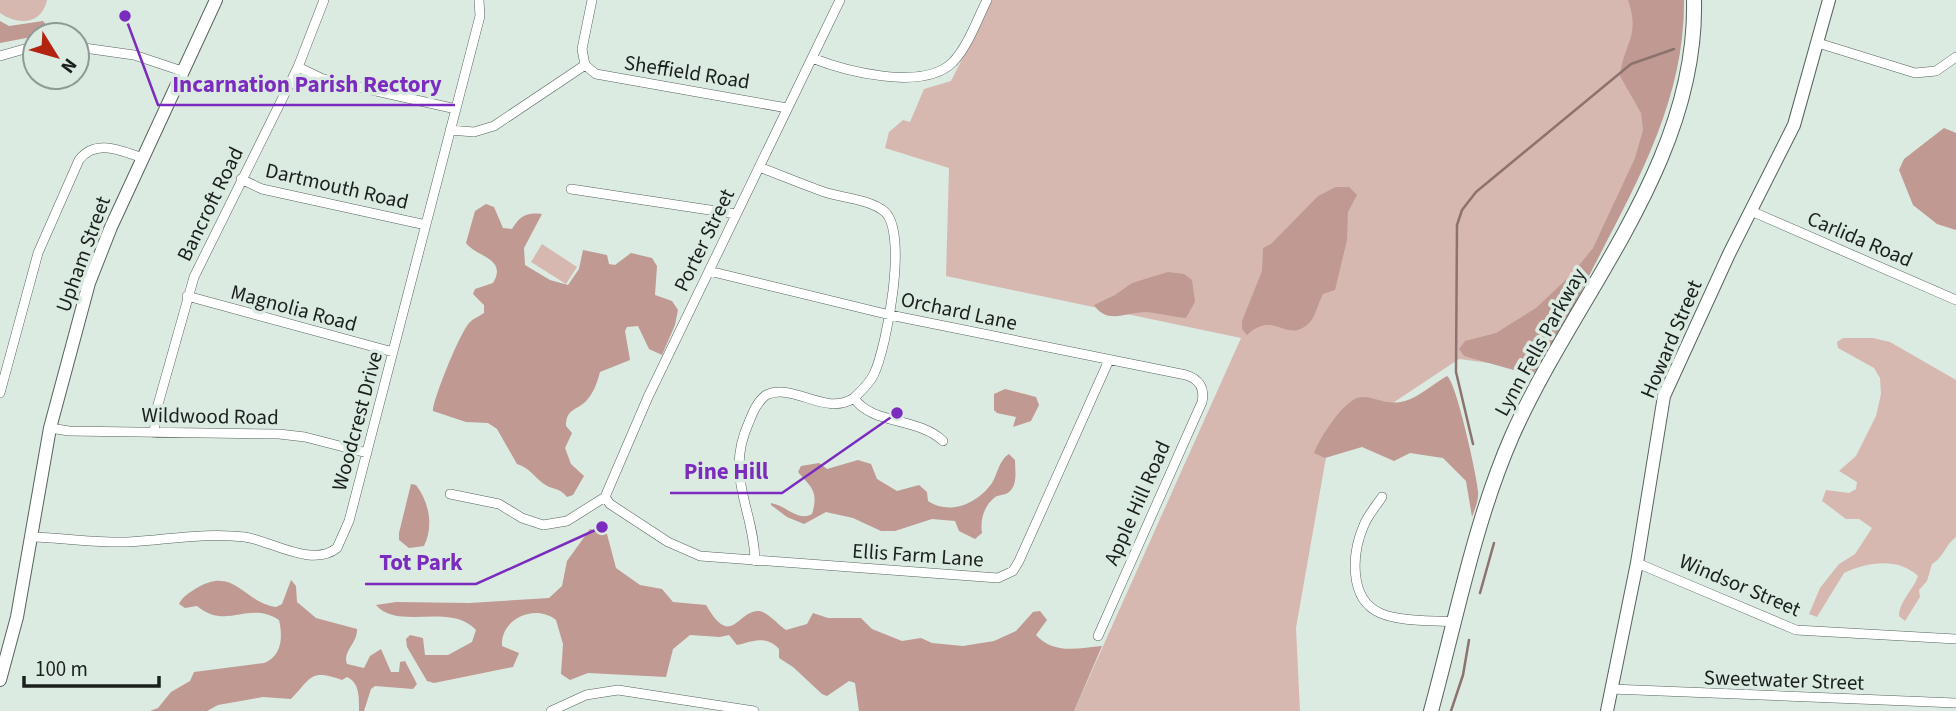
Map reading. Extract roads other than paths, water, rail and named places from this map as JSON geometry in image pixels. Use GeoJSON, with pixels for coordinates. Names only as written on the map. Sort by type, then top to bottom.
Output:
{"type":"FeatureCollection","features":[{"type":"Feature","properties":{"kind":"main road","name":"Lynn Fells Parkway"},"geometry":{"type":"LineString","coordinates":[[1431,711],[1487,506],[1512,437],[1621,236],[1673,124],[1689,70],[1694,0]]}},
{"type":"Feature","properties":{"kind":"street","name":"Upham Street"},"geometry":{"type":"LineString","coordinates":[[0,680],[17,617],[50,428],[95,265],[216,0]]}},
{"type":"Feature","properties":{"kind":"street","name":"Bancroft Road"},"geometry":{"type":"LineString","coordinates":[[154,433],[157,408],[187,296],[241,179],[298,67],[324,0]]}},
{"type":"Feature","properties":{"kind":"street","name":"Woodcrest Drive"},"geometry":{"type":"LineString","coordinates":[[32,537],[129,542],[220,535],[254,539],[300,553],[323,555],[335,550],[345,534],[367,453],[480,16],[479,0]]}},
{"type":"Feature","properties":{"kind":"street"},"geometry":{"type":"LineString","coordinates":[[450,130],[474,132],[495,126],[585,65],[582,49],[592,0]]}},
{"type":"Feature","properties":{"kind":"street","name":"Porter Street"},"geometry":{"type":"LineString","coordinates":[[605,497],[642,409],[840,0]]}},
{"type":"Feature","properties":{"kind":"street"},"geometry":{"type":"LineString","coordinates":[[812,58],[876,76],[938,71],[960,53],[987,0]]}},
{"type":"Feature","properties":{"kind":"street","name":"Howard Street"},"geometry":{"type":"LineString","coordinates":[[1606,711],[1637,563],[1663,400],[1794,125],[1829,0]]}},
{"type":"Feature","properties":{"kind":"street"},"geometry":{"type":"LineString","coordinates":[[1818,43],[1919,74],[1936,71],[1956,57]]}},
{"type":"Feature","properties":{"kind":"street"},"geometry":{"type":"LineString","coordinates":[[91,49],[124,53],[182,71]]}},
{"type":"Feature","properties":{"kind":"street"},"geometry":{"type":"LineString","coordinates":[[0,56],[21,51]]}},
{"type":"Feature","properties":{"kind":"street","name":"Sheffield Road"},"geometry":{"type":"LineString","coordinates":[[585,65],[596,74],[787,108]]}},
{"type":"Feature","properties":{"kind":"street"},"geometry":{"type":"LineString","coordinates":[[298,67],[323,79],[456,109]]}},
{"type":"Feature","properties":{"kind":"street"},"geometry":{"type":"LineString","coordinates":[[0,393],[38,253],[79,160],[90,150],[103,147],[143,158]]}},
{"type":"Feature","properties":{"kind":"street"},"geometry":{"type":"LineString","coordinates":[[755,561],[754,541],[737,464],[741,440],[758,403],[766,395],[775,392],[832,405],[854,398],[874,374],[890,315],[895,235],[887,215],[875,206],[825,192],[759,167]]}},
{"type":"Feature","properties":{"kind":"street","name":"Dartmouth Road"},"geometry":{"type":"LineString","coordinates":[[241,179],[265,189],[426,225]]}},
{"type":"Feature","properties":{"kind":"street"},"geometry":{"type":"LineString","coordinates":[[571,188],[736,214]]}},
{"type":"Feature","properties":{"kind":"street","name":"Carlida Road"},"geometry":{"type":"LineString","coordinates":[[1751,211],[1956,300]]}},
{"type":"Feature","properties":{"kind":"street","name":"Orchard Lane"},"geometry":{"type":"LineString","coordinates":[[709,271],[890,315],[1186,374],[1200,384]]}},
{"type":"Feature","properties":{"kind":"street","name":"Magnolia Road"},"geometry":{"type":"LineString","coordinates":[[187,296],[393,352]]}},
{"type":"Feature","properties":{"kind":"street","name":"Ellis Farm Lane"},"geometry":{"type":"LineString","coordinates":[[605,497],[610,504],[687,552],[709,558],[991,578],[1006,575],[1019,561],[1109,360]]}},
{"type":"Feature","properties":{"kind":"street","name":"Apple Hill Road"},"geometry":{"type":"LineString","coordinates":[[1098,635],[1202,402],[1200,384]]}},
{"type":"Feature","properties":{"kind":"street"},"geometry":{"type":"LineString","coordinates":[[854,398],[869,411],[922,426],[943,441]]}},
{"type":"Feature","properties":{"kind":"street","name":"Wildwood Road"},"geometry":{"type":"LineString","coordinates":[[50,428],[69,431],[291,435],[367,453]]}},
{"type":"Feature","properties":{"kind":"street"},"geometry":{"type":"LineString","coordinates":[[450,494],[493,502],[527,521],[543,525],[567,521],[605,497]]}},
{"type":"Feature","properties":{"kind":"street"},"geometry":{"type":"LineString","coordinates":[[1382,497],[1362,531],[1355,575],[1361,596],[1371,608],[1387,615],[1455,622]]}},
{"type":"Feature","properties":{"kind":"street","name":"Windsor Street"},"geometry":{"type":"LineString","coordinates":[[1637,563],[1796,630],[1956,639]]}},
{"type":"Feature","properties":{"kind":"street","name":"Sweetwater Street"},"geometry":{"type":"LineString","coordinates":[[1611,689],[1956,703]]}},
{"type":"Feature","properties":{"kind":"street"},"geometry":{"type":"LineString","coordinates":[[551,711],[586,695],[618,690],[754,711]]}},
{"type":"Feature","properties":{"kind":"waterway"},"geometry":{"type":"LineString","coordinates":[[1473,444],[1456,372],[1457,225],[1462,210],[1476,192],[1631,64],[1674,49]]}},
{"type":"Feature","properties":{"kind":"waterway"},"geometry":{"type":"LineString","coordinates":[[1480,593],[1494,543]]}},
{"type":"Feature","properties":{"kind":"waterway"},"geometry":{"type":"LineString","coordinates":[[1451,711],[1463,675],[1469,640]]}},
{"type":"Feature","properties":{"kind":"place","name":"Incarnation Parish Rectory"},"geometry":{"type":"Point","coordinates":[125,16]}},
{"type":"Feature","properties":{"kind":"place","name":"Pine Hill"},"geometry":{"type":"Point","coordinates":[897,413]}},
{"type":"Feature","properties":{"kind":"place","name":"Tot Park"},"geometry":{"type":"Point","coordinates":[602,527]}}]}
